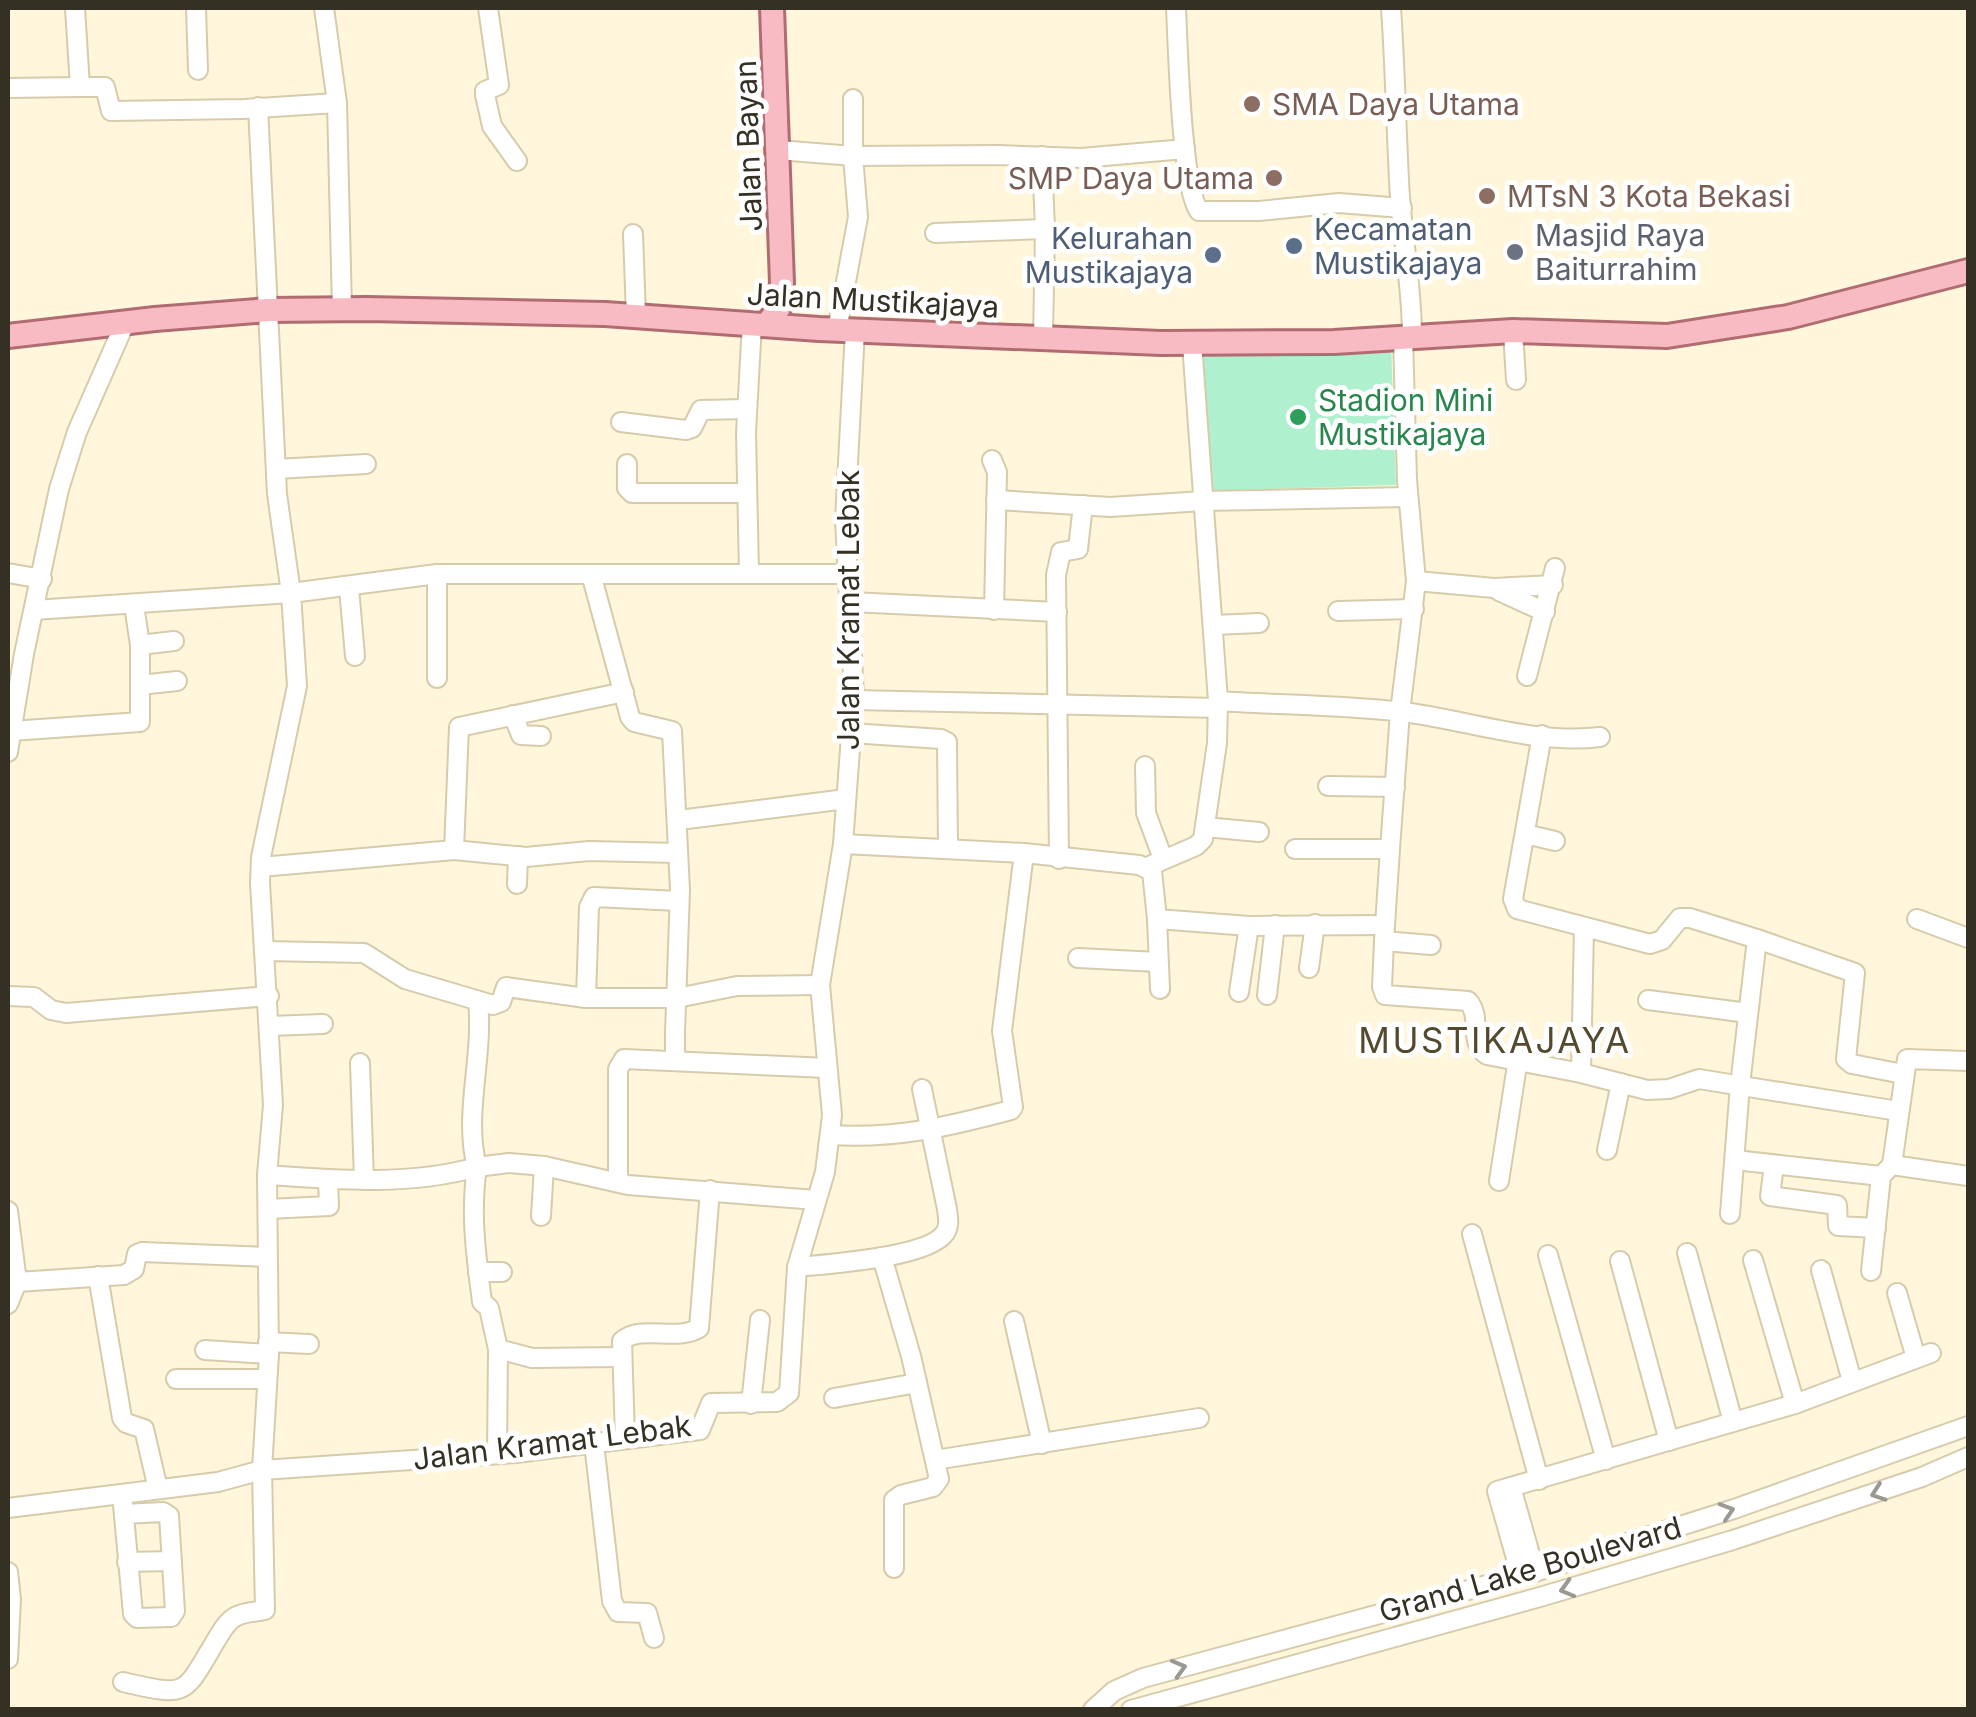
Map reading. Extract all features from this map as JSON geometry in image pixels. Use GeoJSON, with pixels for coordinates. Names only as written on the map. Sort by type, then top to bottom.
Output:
{"type":"FeatureCollection","features":[{"type":"Feature","properties":{"kind":"main road","name":"Jalan Bayan"},"geometry":{"type":"LineString","coordinates":[[759,323],[779,308],[782,283],[772,8]]}},
{"type":"Feature","properties":{"kind":"main road","name":"Jalan Mustikajaya"},"geometry":{"type":"LineString","coordinates":[[8,336],[268,310],[342,309],[636,316],[1043,340],[1334,342],[1513,331],[1667,336],[1788,317],[1968,272]]}},
{"type":"Feature","properties":{"kind":"main road"},"geometry":{"type":"LineString","coordinates":[[782,283],[797,308],[837,330]]}},
{"type":"Feature","properties":{"kind":"street"},"geometry":{"type":"LineString","coordinates":[[75,8],[80,88]]}},
{"type":"Feature","properties":{"kind":"street"},"geometry":{"type":"LineString","coordinates":[[196,8],[198,70]]}},
{"type":"Feature","properties":{"kind":"street"},"geometry":{"type":"LineString","coordinates":[[324,8],[336,102],[342,309]]}},
{"type":"Feature","properties":{"kind":"street"},"geometry":{"type":"LineString","coordinates":[[488,8],[499,87],[485,94],[492,126],[517,160]]}},
{"type":"Feature","properties":{"kind":"street"},"geometry":{"type":"LineString","coordinates":[[1176,8],[1185,148],[1194,202],[1202,213],[1339,203],[1402,208]]}},
{"type":"Feature","properties":{"kind":"street"},"geometry":{"type":"LineString","coordinates":[[1391,8],[1402,208],[1410,275],[1408,497],[1416,581],[1400,712],[1382,987],[1386,995],[1468,1002],[1475,1011],[1478,1048],[1487,1056],[1518,1059],[1659,1090],[1699,1079],[1898,1111]]}},
{"type":"Feature","properties":{"kind":"street"},"geometry":{"type":"LineString","coordinates":[[8,88],[105,87],[111,111],[336,102]]}},
{"type":"Feature","properties":{"kind":"street","name":"Jalan Kramat Lebak"},"geometry":{"type":"LineString","coordinates":[[8,1508],[236,1479],[262,1470],[497,1454],[702,1429],[711,1404],[782,1400],[790,1388],[797,1267],[825,1172],[830,1135],[820,986],[843,844],[853,700],[837,330],[858,217],[853,99]]}},
{"type":"Feature","properties":{"kind":"street"},"geometry":{"type":"LineString","coordinates":[[123,1682],[158,1690],[181,1690],[195,1679],[230,1621],[266,1610],[262,1470],[269,1348],[267,1175],[273,1104],[260,868],[297,686],[291,593],[276,470],[258,108]]}},
{"type":"Feature","properties":{"kind":"street"},"geometry":{"type":"LineString","coordinates":[[778,150],[853,156],[1126,156],[1185,148]]}},
{"type":"Feature","properties":{"kind":"street"},"geometry":{"type":"LineString","coordinates":[[1042,156],[1043,340]]}},
{"type":"Feature","properties":{"kind":"street"},"geometry":{"type":"LineString","coordinates":[[935,233],[1045,228]]}},
{"type":"Feature","properties":{"kind":"street"},"geometry":{"type":"LineString","coordinates":[[633,234],[636,316]]}},
{"type":"Feature","properties":{"kind":"street"},"geometry":{"type":"LineString","coordinates":[[8,752],[16,654],[34,610],[60,489],[78,432],[125,323]]}},
{"type":"Feature","properties":{"kind":"street"},"geometry":{"type":"LineString","coordinates":[[749,572],[746,409],[759,323]]}},
{"type":"Feature","properties":{"kind":"street"},"geometry":{"type":"LineString","coordinates":[[1513,331],[1516,380]]}},
{"type":"Feature","properties":{"kind":"street"},"geometry":{"type":"LineString","coordinates":[[843,844],[1155,863],[1201,843],[1217,744],[1218,704],[1192,343]]}},
{"type":"Feature","properties":{"kind":"street"},"geometry":{"type":"LineString","coordinates":[[621,422],[686,430],[692,428],[701,410],[746,409]]}},
{"type":"Feature","properties":{"kind":"street"},"geometry":{"type":"LineString","coordinates":[[992,460],[997,472],[994,610]]}},
{"type":"Feature","properties":{"kind":"street"},"geometry":{"type":"LineString","coordinates":[[276,470],[366,464]]}},
{"type":"Feature","properties":{"kind":"street"},"geometry":{"type":"LineString","coordinates":[[628,464],[628,488],[632,493],[746,493]]}},
{"type":"Feature","properties":{"kind":"street"},"geometry":{"type":"LineString","coordinates":[[996,500],[1110,507],[1408,497]]}},
{"type":"Feature","properties":{"kind":"street"},"geometry":{"type":"LineString","coordinates":[[1059,859],[1056,576],[1060,554],[1078,549],[1082,505]]}},
{"type":"Feature","properties":{"kind":"street"},"geometry":{"type":"LineString","coordinates":[[8,573],[42,579]]}},
{"type":"Feature","properties":{"kind":"street"},"geometry":{"type":"LineString","coordinates":[[34,610],[349,588],[437,574],[845,574]]}},
{"type":"Feature","properties":{"kind":"street"},"geometry":{"type":"LineString","coordinates":[[437,574],[437,678]]}},
{"type":"Feature","properties":{"kind":"street"},"geometry":{"type":"LineString","coordinates":[[590,574],[634,722],[672,731],[680,901],[675,1055],[678,1060]]}},
{"type":"Feature","properties":{"kind":"street"},"geometry":{"type":"LineString","coordinates":[[1416,581],[1494,588],[1554,576],[1527,676]]}},
{"type":"Feature","properties":{"kind":"street"},"geometry":{"type":"LineString","coordinates":[[349,588],[354,656]]}},
{"type":"Feature","properties":{"kind":"street"},"geometry":{"type":"LineString","coordinates":[[1494,588],[1545,612]]}},
{"type":"Feature","properties":{"kind":"street"},"geometry":{"type":"LineString","coordinates":[[851,602],[1057,612]]}},
{"type":"Feature","properties":{"kind":"street"},"geometry":{"type":"LineString","coordinates":[[11,731],[138,722],[140,645],[134,605]]}},
{"type":"Feature","properties":{"kind":"street"},"geometry":{"type":"LineString","coordinates":[[1338,612],[1414,609]]}},
{"type":"Feature","properties":{"kind":"street"},"geometry":{"type":"LineString","coordinates":[[1214,625],[1259,624]]}},
{"type":"Feature","properties":{"kind":"street"},"geometry":{"type":"LineString","coordinates":[[140,645],[174,641]]}},
{"type":"Feature","properties":{"kind":"street"},"geometry":{"type":"LineString","coordinates":[[140,686],[177,680]]}},
{"type":"Feature","properties":{"kind":"street"},"geometry":{"type":"LineString","coordinates":[[454,850],[459,728],[624,692]]}},
{"type":"Feature","properties":{"kind":"street"},"geometry":{"type":"LineString","coordinates":[[853,700],[1218,704],[1400,712],[1542,735],[1600,737]]}},
{"type":"Feature","properties":{"kind":"street"},"geometry":{"type":"LineString","coordinates":[[513,715],[520,735],[541,736]]}},
{"type":"Feature","properties":{"kind":"street"},"geometry":{"type":"LineString","coordinates":[[851,733],[947,742],[948,850]]}},
{"type":"Feature","properties":{"kind":"street"},"geometry":{"type":"LineString","coordinates":[[1542,735],[1514,905],[1521,911],[1650,944],[1662,940],[1680,918],[1690,918],[1855,973],[1846,1059],[1852,1064],[1903,1074]]}},
{"type":"Feature","properties":{"kind":"street"},"geometry":{"type":"LineString","coordinates":[[1145,766],[1146,813],[1155,863],[1160,989]]}},
{"type":"Feature","properties":{"kind":"street"},"geometry":{"type":"LineString","coordinates":[[1328,786],[1395,788]]}},
{"type":"Feature","properties":{"kind":"street"},"geometry":{"type":"LineString","coordinates":[[678,820],[846,798]]}},
{"type":"Feature","properties":{"kind":"street"},"geometry":{"type":"LineString","coordinates":[[1204,827],[1260,832]]}},
{"type":"Feature","properties":{"kind":"street"},"geometry":{"type":"LineString","coordinates":[[1525,834],[1555,841]]}},
{"type":"Feature","properties":{"kind":"street"},"geometry":{"type":"LineString","coordinates":[[1294,849],[1390,850]]}},
{"type":"Feature","properties":{"kind":"street"},"geometry":{"type":"LineString","coordinates":[[260,868],[454,850],[518,856],[589,851],[678,853]]}},
{"type":"Feature","properties":{"kind":"street"},"geometry":{"type":"LineString","coordinates":[[830,1135],[884,1137],[1013,1107],[1002,1031],[1024,853]]}},
{"type":"Feature","properties":{"kind":"street"},"geometry":{"type":"LineString","coordinates":[[518,856],[518,884]]}},
{"type":"Feature","properties":{"kind":"street"},"geometry":{"type":"LineString","coordinates":[[586,998],[589,907],[594,897],[680,901]]}},
{"type":"Feature","properties":{"kind":"street"},"geometry":{"type":"LineString","coordinates":[[1158,919],[1249,926],[1314,924],[1384,933],[1431,945]]}},
{"type":"Feature","properties":{"kind":"street"},"geometry":{"type":"LineString","coordinates":[[1917,919],[1968,938]]}},
{"type":"Feature","properties":{"kind":"street"},"geometry":{"type":"LineString","coordinates":[[1309,968],[1314,924]]}},
{"type":"Feature","properties":{"kind":"street"},"geometry":{"type":"LineString","coordinates":[[1268,996],[1275,925]]}},
{"type":"Feature","properties":{"kind":"street"},"geometry":{"type":"LineString","coordinates":[[1239,992],[1249,926]]}},
{"type":"Feature","properties":{"kind":"street"},"geometry":{"type":"LineString","coordinates":[[1581,1072],[1584,927]]}},
{"type":"Feature","properties":{"kind":"street"},"geometry":{"type":"LineString","coordinates":[[1730,1214],[1740,1085],[1758,940]]}},
{"type":"Feature","properties":{"kind":"street"},"geometry":{"type":"LineString","coordinates":[[265,951],[364,954],[404,979],[478,1002],[497,1004],[506,987],[586,998],[677,998],[738,986],[820,986]]}},
{"type":"Feature","properties":{"kind":"street"},"geometry":{"type":"LineString","coordinates":[[1078,958],[1158,962]]}},
{"type":"Feature","properties":{"kind":"street"},"geometry":{"type":"LineString","coordinates":[[8,996],[34,997],[51,1010],[66,1014],[269,996]]}},
{"type":"Feature","properties":{"kind":"street"},"geometry":{"type":"LineString","coordinates":[[1648,1000],[1748,1013]]}},
{"type":"Feature","properties":{"kind":"street"},"geometry":{"type":"LineString","coordinates":[[478,1002],[481,1047],[472,1212],[482,1302],[489,1308],[498,1349],[497,1454]]}},
{"type":"Feature","properties":{"kind":"street"},"geometry":{"type":"LineString","coordinates":[[270,1026],[323,1024]]}},
{"type":"Feature","properties":{"kind":"street"},"geometry":{"type":"LineString","coordinates":[[1871,1271],[1908,1058],[1968,1061]]}},
{"type":"Feature","properties":{"kind":"street"},"geometry":{"type":"LineString","coordinates":[[618,1182],[619,1062],[624,1059],[827,1068]]}},
{"type":"Feature","properties":{"kind":"street"},"geometry":{"type":"LineString","coordinates":[[1499,1181],[1518,1059]]}},
{"type":"Feature","properties":{"kind":"street"},"geometry":{"type":"LineString","coordinates":[[360,1063],[364,1180]]}},
{"type":"Feature","properties":{"kind":"street"},"geometry":{"type":"LineString","coordinates":[[1607,1150],[1620,1083]]}},
{"type":"Feature","properties":{"kind":"street"},"geometry":{"type":"LineString","coordinates":[[797,1267],[898,1255],[937,1241],[947,1230],[932,1128],[922,1089]]}},
{"type":"Feature","properties":{"kind":"street"},"geometry":{"type":"LineString","coordinates":[[1735,1160],[1968,1176]]}},
{"type":"Feature","properties":{"kind":"street"},"geometry":{"type":"LineString","coordinates":[[267,1175],[364,1180],[458,1172],[495,1164],[544,1166],[650,1187],[816,1200]]}},
{"type":"Feature","properties":{"kind":"street"},"geometry":{"type":"LineString","coordinates":[[1774,1165],[1770,1196],[1837,1206],[1838,1226],[1876,1228]]}},
{"type":"Feature","properties":{"kind":"street"},"geometry":{"type":"LineString","coordinates":[[541,1216],[544,1166]]}},
{"type":"Feature","properties":{"kind":"street"},"geometry":{"type":"LineString","coordinates":[[268,1209],[329,1206],[328,1180]]}},
{"type":"Feature","properties":{"kind":"street"},"geometry":{"type":"LineString","coordinates":[[625,1439],[622,1341],[630,1335],[688,1334],[698,1328],[710,1190]]}},
{"type":"Feature","properties":{"kind":"street"},"geometry":{"type":"LineString","coordinates":[[8,1211],[10,1295],[130,1273],[137,1254],[142,1252],[266,1257]]}},
{"type":"Feature","properties":{"kind":"street"},"geometry":{"type":"LineString","coordinates":[[1472,1234],[1538,1480]]}},
{"type":"Feature","properties":{"kind":"street"},"geometry":{"type":"LineString","coordinates":[[1687,1253],[1733,1422]]}},
{"type":"Feature","properties":{"kind":"street"},"geometry":{"type":"LineString","coordinates":[[1548,1254],[1606,1460]]}},
{"type":"Feature","properties":{"kind":"street"},"geometry":{"type":"LineString","coordinates":[[882,1257],[918,1383],[938,1479],[933,1487],[894,1500],[894,1568]]}},
{"type":"Feature","properties":{"kind":"street"},"geometry":{"type":"LineString","coordinates":[[1753,1260],[1795,1404]]}},
{"type":"Feature","properties":{"kind":"street"},"geometry":{"type":"LineString","coordinates":[[1620,1262],[1670,1441]]}},
{"type":"Feature","properties":{"kind":"street"},"geometry":{"type":"LineString","coordinates":[[1821,1270],[1852,1381]]}},
{"type":"Feature","properties":{"kind":"street"},"geometry":{"type":"LineString","coordinates":[[478,1272],[502,1272]]}},
{"type":"Feature","properties":{"kind":"street"},"geometry":{"type":"LineString","coordinates":[[98,1276],[122,1418],[145,1431],[158,1490]]}},
{"type":"Feature","properties":{"kind":"street"},"geometry":{"type":"LineString","coordinates":[[1528,1574],[1504,1489],[1795,1404],[1924,1356],[1897,1293]]}},
{"type":"Feature","properties":{"kind":"street"},"geometry":{"type":"LineString","coordinates":[[751,1404],[760,1320]]}},
{"type":"Feature","properties":{"kind":"street"},"geometry":{"type":"LineString","coordinates":[[1014,1321],[1042,1444]]}},
{"type":"Feature","properties":{"kind":"street"},"geometry":{"type":"LineString","coordinates":[[205,1350],[309,1344]]}},
{"type":"Feature","properties":{"kind":"street"},"geometry":{"type":"LineString","coordinates":[[498,1349],[532,1358],[621,1356]]}},
{"type":"Feature","properties":{"kind":"street"},"geometry":{"type":"LineString","coordinates":[[176,1379],[266,1379]]}},
{"type":"Feature","properties":{"kind":"street"},"geometry":{"type":"LineString","coordinates":[[834,1398],[918,1383]]}},
{"type":"Feature","properties":{"kind":"street"},"geometry":{"type":"LineString","coordinates":[[935,1460],[1200,1418]]}},
{"type":"Feature","properties":{"kind":"street","name":"Grand Lake Boulevard"},"geometry":{"type":"LineString","coordinates":[[1092,1710],[1114,1690],[1143,1678],[1528,1574],[1968,1426]]}},
{"type":"Feature","properties":{"kind":"street"},"geometry":{"type":"LineString","coordinates":[[594,1443],[612,1600],[618,1612],[646,1613],[654,1638]]}},
{"type":"Feature","properties":{"kind":"street","name":"Grand Lake Boulevard"},"geometry":{"type":"LineString","coordinates":[[1132,1710],[1540,1597],[1819,1513],[1968,1457]]}},
{"type":"Feature","properties":{"kind":"street"},"geometry":{"type":"LineString","coordinates":[[1806,1483],[1819,1513]]}},
{"type":"Feature","properties":{"kind":"street"},"geometry":{"type":"LineString","coordinates":[[122,1494],[133,1614],[138,1618],[167,1618],[175,1612],[169,1516],[163,1512],[124,1514]]}},
{"type":"Feature","properties":{"kind":"street"},"geometry":{"type":"LineString","coordinates":[[127,1562],[172,1561]]}},
{"type":"Feature","properties":{"kind":"street"},"geometry":{"type":"LineString","coordinates":[[8,1572],[12,1599],[8,1658]]}},
{"type":"Feature","properties":{"kind":"street"},"geometry":{"type":"LineString","coordinates":[[1258,1645],[1266,1670]]}},
{"type":"Feature","properties":{"kind":"green space","name":"Stadion Mini Mustikajaya"},"geometry":{"type":"Polygon","coordinates":[[[1391,342],[1396,485],[1206,491],[1201,348],[1391,342]]]}},
{"type":"Feature","properties":{"kind":"place","name":"SMA Daya Utama"},"geometry":{"type":"Point","coordinates":[1252,104]}},
{"type":"Feature","properties":{"kind":"place","name":"SMP Daya Utama"},"geometry":{"type":"Point","coordinates":[1274,178]}},
{"type":"Feature","properties":{"kind":"place","name":"MTsN 3 Kota Bekasi"},"geometry":{"type":"Point","coordinates":[1487,196]}},
{"type":"Feature","properties":{"kind":"place","name":"Kecamatan Mustikajaya"},"geometry":{"type":"Point","coordinates":[1294,246]}},
{"type":"Feature","properties":{"kind":"place","name":"Masjid Raya Baiturrahim"},"geometry":{"type":"Point","coordinates":[1515,252]}},
{"type":"Feature","properties":{"kind":"place","name":"Kelurahan Mustikajaya"},"geometry":{"type":"Point","coordinates":[1213,255]}},
{"type":"Feature","properties":{"kind":"place","name":"Stadion Mini Mustikajaya"},"geometry":{"type":"Point","coordinates":[1298,417]}},
{"type":"Feature","properties":{"kind":"district","name":"MUSTIKAJAYA"},"geometry":{"type":"Point","coordinates":[1495,1040]}}]}
